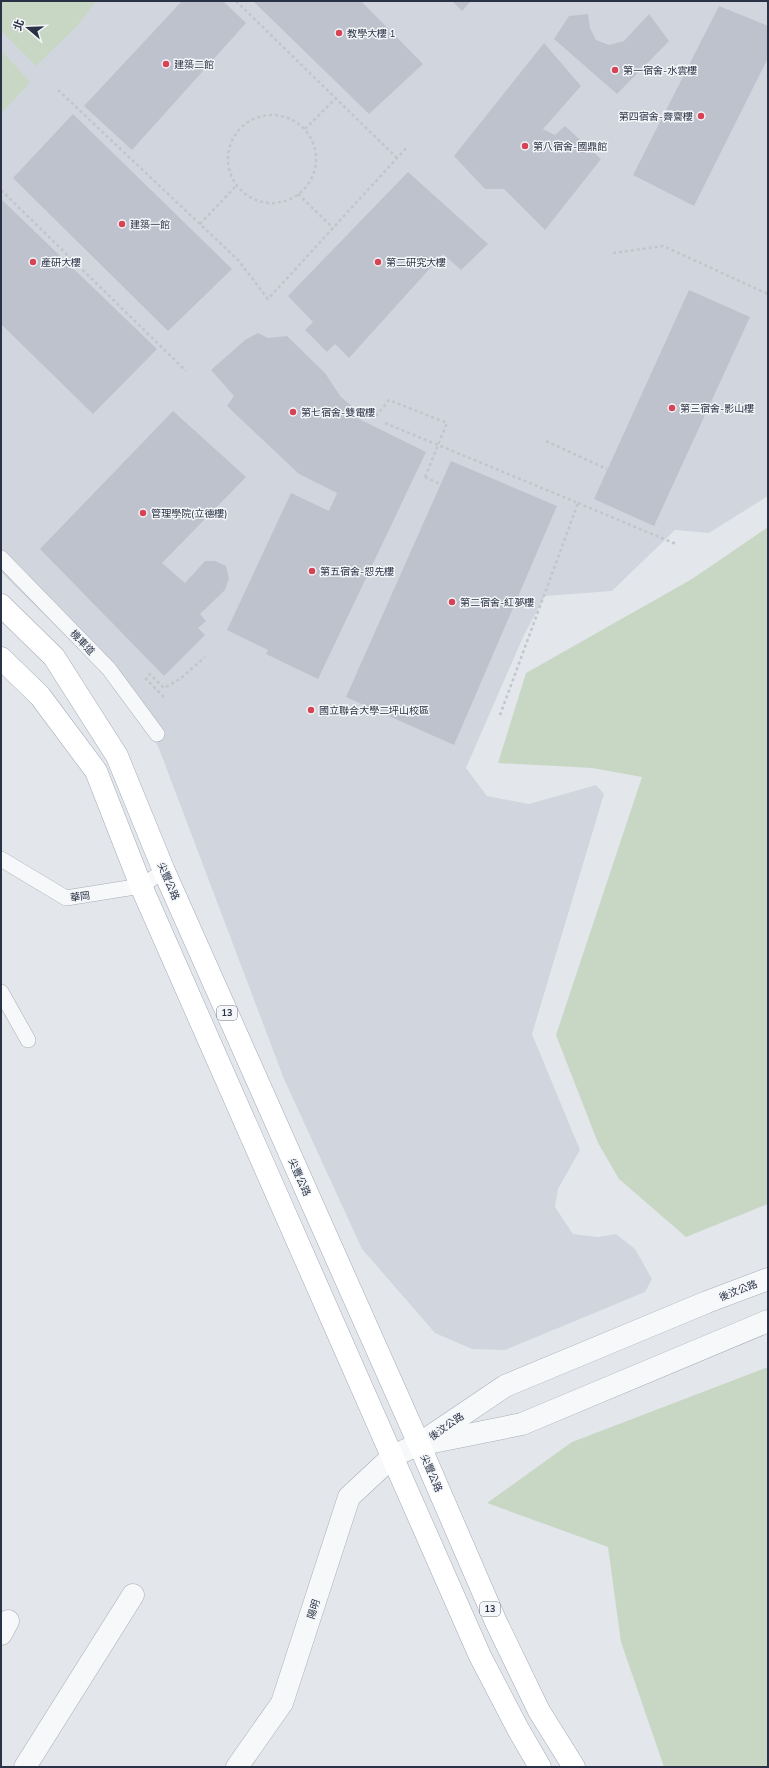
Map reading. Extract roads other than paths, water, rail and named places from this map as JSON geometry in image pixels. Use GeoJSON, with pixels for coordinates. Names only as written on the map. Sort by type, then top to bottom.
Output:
{"type":"FeatureCollection","features":[{"type":"Feature","properties":{"kind":"main road","name":"尖豐公路"},"geometry":{"type":"LineString","coordinates":[[1,605],[54,657],[117,756],[164,871],[419,1444],[496,1622],[539,1711],[574,1767]]}},
{"type":"Feature","properties":{"kind":"main road"},"geometry":{"type":"LineString","coordinates":[[1,658],[40,696],[96,771],[141,886],[480,1656],[518,1729],[540,1767]]}},
{"type":"Feature","properties":{"kind":"street","name":"後汶公路"},"geometry":{"type":"LineString","coordinates":[[419,1444],[505,1386],[707,1302],[768,1279]]}},
{"type":"Feature","properties":{"kind":"street","name":"後汶公路"},"geometry":{"type":"LineString","coordinates":[[419,1444],[522,1424],[768,1321]]}},
{"type":"Feature","properties":{"kind":"street","name":"陽明"},"geometry":{"type":"LineString","coordinates":[[237,1767],[282,1703],[349,1497],[393,1456],[419,1444]]}},
{"type":"Feature","properties":{"kind":"street"},"geometry":{"type":"LineString","coordinates":[[25,1767],[133,1595]]}},
{"type":"Feature","properties":{"kind":"lane","name":"機車道"},"geometry":{"type":"LineString","coordinates":[[1,558],[109,669],[157,734]]}},
{"type":"Feature","properties":{"kind":"lane","name":"華岡"},"geometry":{"type":"LineString","coordinates":[[1,859],[66,898],[141,886],[164,871]]}},
{"type":"Feature","properties":{"kind":"lane"},"geometry":{"type":"LineString","coordinates":[[1,992],[28,1040]]}},
{"type":"Feature","properties":{"kind":"place","name":"教學大樓 1"},"geometry":{"type":"Point","coordinates":[339,33]}},
{"type":"Feature","properties":{"kind":"place","name":"建築二館"},"geometry":{"type":"Point","coordinates":[166,64]}},
{"type":"Feature","properties":{"kind":"place","name":"第一宿舍-水雲樓"},"geometry":{"type":"Point","coordinates":[615,70]}},
{"type":"Feature","properties":{"kind":"place","name":"第四宿舍-霽齋樓"},"geometry":{"type":"Point","coordinates":[701,116]}},
{"type":"Feature","properties":{"kind":"place","name":"第八宿舍-國鼎館"},"geometry":{"type":"Point","coordinates":[525,146]}},
{"type":"Feature","properties":{"kind":"place","name":"建築一館"},"geometry":{"type":"Point","coordinates":[122,224]}},
{"type":"Feature","properties":{"kind":"place","name":"產研大樓"},"geometry":{"type":"Point","coordinates":[33,262]}},
{"type":"Feature","properties":{"kind":"place","name":"第二研究大樓"},"geometry":{"type":"Point","coordinates":[378,262]}},
{"type":"Feature","properties":{"kind":"place","name":"第三宿舍-影山樓"},"geometry":{"type":"Point","coordinates":[672,408]}},
{"type":"Feature","properties":{"kind":"place","name":"第七宿舍-雙電樓"},"geometry":{"type":"Point","coordinates":[293,412]}},
{"type":"Feature","properties":{"kind":"place","name":"管理學院(立德樓)"},"geometry":{"type":"Point","coordinates":[143,513]}},
{"type":"Feature","properties":{"kind":"place","name":"第五宿舍-恕先樓"},"geometry":{"type":"Point","coordinates":[312,571]}},
{"type":"Feature","properties":{"kind":"place","name":"第二宿舍-紅夢樓"},"geometry":{"type":"Point","coordinates":[452,602]}},
{"type":"Feature","properties":{"kind":"place","name":"國立聯合大學二坪山校區"},"geometry":{"type":"Point","coordinates":[311,710]}}]}
